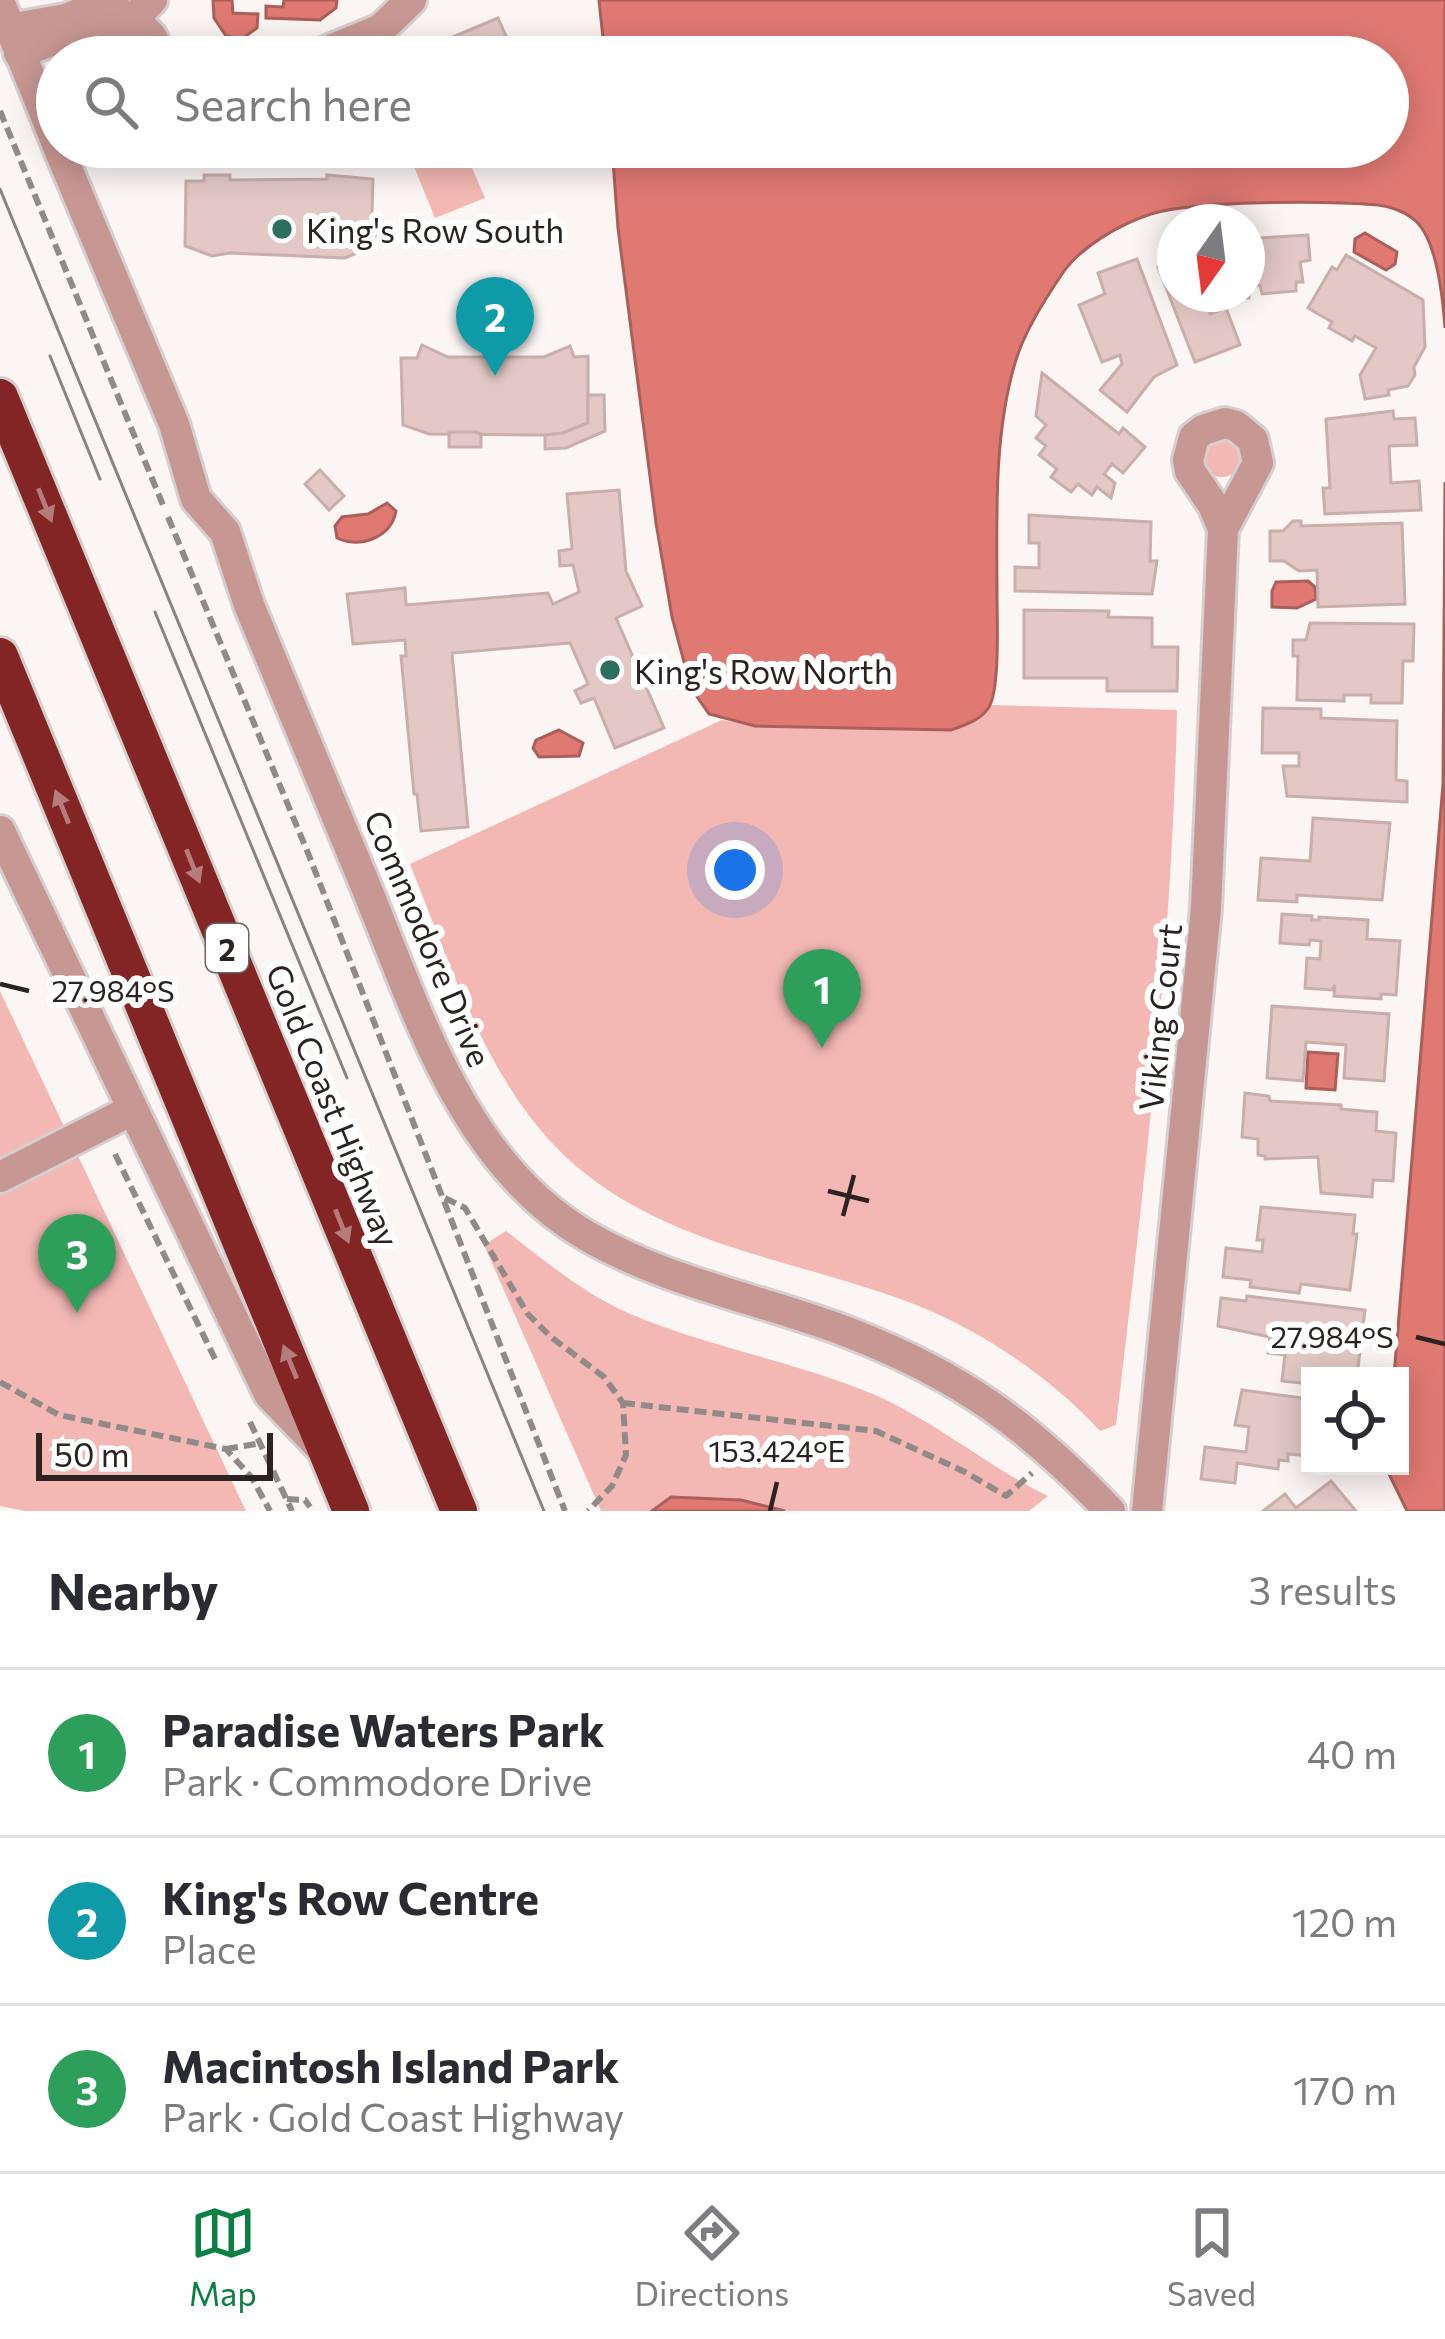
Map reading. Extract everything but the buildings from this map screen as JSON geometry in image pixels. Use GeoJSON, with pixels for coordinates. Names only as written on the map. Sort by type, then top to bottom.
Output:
{"type":"FeatureCollection","features":[{"type":"Feature","properties":{"kind":"highway","name":"Gold Coast Highway"},"geometry":{"type":"LineString","coordinates":[[0,397],[457,1505]]}},
{"type":"Feature","properties":{"kind":"highway"},"geometry":{"type":"LineString","coordinates":[[0,656],[350,1510]]}},
{"type":"Feature","properties":{"kind":"street"},"geometry":{"type":"LineString","coordinates":[[364,36],[381,29],[411,0]]}},
{"type":"Feature","properties":{"kind":"street"},"geometry":{"type":"LineString","coordinates":[[9,28],[134,7],[150,36]]}},
{"type":"Feature","properties":{"kind":"street","name":"Commodore Drive"},"geometry":{"type":"LineString","coordinates":[[9,28],[36,93]]}},
{"type":"Feature","properties":{"kind":"street","name":"Commodore Drive"},"geometry":{"type":"LineString","coordinates":[[67,168],[174,424],[196,500],[225,532],[249,605],[443,1071],[501,1159],[536,1196],[583,1234],[690,1284],[850,1333],[991,1402],[1055,1454],[1110,1511]]}},
{"type":"Feature","properties":{"kind":"street","name":"Viking Court"},"geometry":{"type":"LineString","coordinates":[[1147,1511],[1206,908],[1223,530]]}},
{"type":"Feature","properties":{"kind":"street"},"geometry":{"type":"LineString","coordinates":[[0,832],[269,1394],[327,1455]]}},
{"type":"Feature","properties":{"kind":"street"},"geometry":{"type":"LineString","coordinates":[[0,1177],[132,1110]]}},
{"type":"Feature","properties":{"kind":"path"},"geometry":{"type":"LineString","coordinates":[[0,110],[308,853],[566,1511]]}},
{"type":"Feature","properties":{"kind":"path"},"geometry":{"type":"LineString","coordinates":[[444,1198],[465,1208],[527,1313],[604,1377],[623,1402],[626,1455],[612,1486],[588,1511]]}},
{"type":"Feature","properties":{"kind":"path"},"geometry":{"type":"LineString","coordinates":[[0,1382],[59,1415],[226,1449],[262,1443]]}},
{"type":"Feature","properties":{"kind":"path"},"geometry":{"type":"LineString","coordinates":[[623,1402],[876,1431],[1006,1496],[1055,1454]]}},
{"type":"Feature","properties":{"kind":"path"},"geometry":{"type":"LineString","coordinates":[[226,1449],[252,1478],[270,1511]]}},
{"type":"Feature","properties":{"kind":"path"},"geometry":{"type":"LineString","coordinates":[[287,1499],[304,1500],[314,1511]]}},
{"type":"Feature","properties":{"kind":"shaded area"},"geometry":{"type":"Polygon","coordinates":[[[213,0],[232,0],[233,13],[258,14],[257,28],[246,36],[226,36],[214,18],[213,0]]]}},
{"type":"Feature","properties":{"kind":"shaded area"},"geometry":{"type":"Polygon","coordinates":[[[284,0],[337,0],[336,8],[320,20],[266,18],[266,6],[283,7],[284,0]]]}},
{"type":"Feature","properties":{"kind":"shaded area"},"geometry":{"type":"Polygon","coordinates":[[[599,0],[1445,0],[1445,328],[1437,269],[1427,238],[1421,226],[1404,213],[1356,204],[1157,204],[1157,213],[1114,230],[1062,274],[1029,328],[1015,363],[1000,450],[996,670],[986,712],[951,730],[755,726],[709,714],[691,688],[672,617],[656,523],[614,168],[1409,168],[1409,36],[603,36],[599,0]]]}},
{"type":"Feature","properties":{"kind":"shaded area"},"geometry":{"type":"Polygon","coordinates":[[[415,168],[472,168],[485,198],[435,218],[415,168]]]}},
{"type":"Feature","properties":{"kind":"shaded area"},"geometry":{"type":"Polygon","coordinates":[[[1365,233],[1397,252],[1395,264],[1386,270],[1354,252],[1355,239],[1365,233]]]}},
{"type":"Feature","properties":{"kind":"shaded area"},"geometry":{"type":"Polygon","coordinates":[[[1222,437],[1236,443],[1242,457],[1236,471],[1222,477],[1208,471],[1202,457],[1208,443],[1222,437]]]}},
{"type":"Feature","properties":{"kind":"shaded area"},"geometry":{"type":"Polygon","coordinates":[[[1445,482],[1445,1511],[1407,1511],[1389,1475],[1409,1475],[1409,1367],[1395,1367],[1443,784],[1445,482]]]}},
{"type":"Feature","properties":{"kind":"shaded area"},"geometry":{"type":"Polygon","coordinates":[[[387,503],[396,511],[381,534],[355,542],[337,538],[335,526],[342,517],[368,514],[387,503]]]}},
{"type":"Feature","properties":{"kind":"shaded area"},"geometry":{"type":"Polygon","coordinates":[[[1308,581],[1315,587],[1316,599],[1297,608],[1272,607],[1276,582],[1308,581]]]}},
{"type":"Feature","properties":{"kind":"shaded area"},"geometry":{"type":"Polygon","coordinates":[[[990,705],[1177,710],[1163,979],[1146,1158],[1116,1425],[1100,1431],[1034,1372],[957,1324],[903,1300],[692,1233],[612,1193],[576,1166],[545,1135],[496,1064],[458,985],[410,864],[722,720],[755,726],[972,723],[990,705]]]}},
{"type":"Feature","properties":{"kind":"shaded area"},"geometry":{"type":"Polygon","coordinates":[[[559,730],[583,743],[579,756],[539,757],[533,748],[536,740],[559,730]]]}},
{"type":"Feature","properties":{"kind":"shaded area"},"geometry":{"type":"Polygon","coordinates":[[[0,991],[246,1511],[25,1511],[0,1506],[0,991]]]}},
{"type":"Feature","properties":{"kind":"shaded area"},"geometry":{"type":"Polygon","coordinates":[[[1308,1052],[1338,1054],[1335,1090],[1306,1088],[1308,1052]]]}},
{"type":"Feature","properties":{"kind":"shaded area"},"geometry":{"type":"Polygon","coordinates":[[[506,1231],[611,1305],[658,1325],[873,1394],[1048,1496],[1029,1511],[785,1511],[741,1500],[672,1497],[652,1511],[601,1511],[484,1245],[506,1231]]]}},
{"type":"Feature","properties":{"kind":"shaded area"},"geometry":{"type":"Polygon","coordinates":[[[671,1497],[741,1500],[785,1511],[652,1511],[671,1497]]]}},
{"type":"Feature","properties":{"kind":"tram line"},"geometry":{"type":"LineString","coordinates":[[0,189],[544,1511]]}},
{"type":"Feature","properties":{"kind":"tram line"},"geometry":{"type":"LineString","coordinates":[[50,356],[100,479]]}},
{"type":"Feature","properties":{"kind":"tram line"},"geometry":{"type":"LineString","coordinates":[[155,612],[347,1078]]}},
{"type":"Feature","properties":{"kind":"place","name":"King's Row South"},"geometry":{"type":"Point","coordinates":[282,229]}},
{"type":"Feature","properties":{"kind":"place","name":"King's Row Centre"},"geometry":{"type":"Point","coordinates":[495,376]}},
{"type":"Feature","properties":{"kind":"place","name":"King's Row North"},"geometry":{"type":"Point","coordinates":[610,670]}},
{"type":"Feature","properties":{"kind":"place","name":"Paradise Waters Park"},"geometry":{"type":"Point","coordinates":[822,1048]}},
{"type":"Feature","properties":{"kind":"place","name":"Macintosh Island Park"},"geometry":{"type":"Point","coordinates":[77,1313]}}]}
